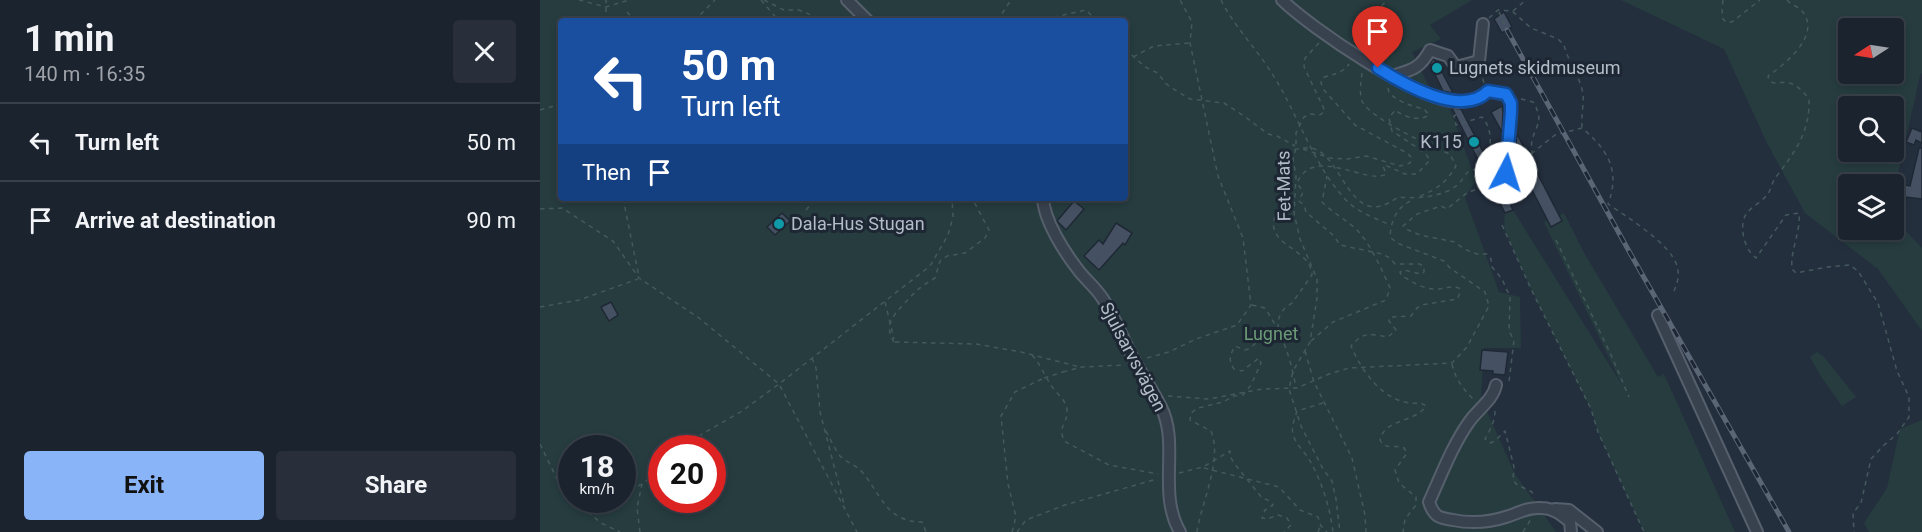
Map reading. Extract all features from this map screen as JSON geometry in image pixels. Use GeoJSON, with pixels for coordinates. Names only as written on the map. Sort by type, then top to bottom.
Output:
{"type":"FeatureCollection","features":[{"type":"Feature","properties":{"kind":"street"},"geometry":{"type":"LineString","coordinates":[[847,0],[864,18]]}},
{"type":"Feature","properties":{"kind":"street"},"geometry":{"type":"LineString","coordinates":[[1282,0],[1307,22],[1400,81],[1444,99],[1459,102],[1472,99],[1488,91],[1506,94],[1511,103],[1506,173]]}},
{"type":"Feature","properties":{"kind":"street"},"geometry":{"type":"LineString","coordinates":[[1392,76],[1416,69],[1425,60],[1430,50],[1448,56],[1456,67],[1479,61],[1483,24]]}},
{"type":"Feature","properties":{"kind":"street","name":"Sjulsarvsvägen"},"geometry":{"type":"LineString","coordinates":[[1044,201],[1055,234],[1075,265],[1104,301],[1163,410],[1166,421],[1170,505],[1180,532]]}},
{"type":"Feature","properties":{"kind":"street"},"geometry":{"type":"LineString","coordinates":[[1658,315],[1757,532]]}},
{"type":"Feature","properties":{"kind":"street"},"geometry":{"type":"LineString","coordinates":[[1496,385],[1495,393],[1469,422],[1456,444],[1429,502],[1432,512],[1440,518],[1473,523],[1490,521],[1535,508],[1569,510],[1597,532]]}},
{"type":"Feature","properties":{"kind":"street"},"geometry":{"type":"LineString","coordinates":[[1551,509],[1570,522],[1571,532]]}},
{"type":"Feature","properties":{"kind":"path"},"geometry":{"type":"LineString","coordinates":[[579,0],[606,7],[629,0]]}},
{"type":"Feature","properties":{"kind":"path"},"geometry":{"type":"LineString","coordinates":[[606,0],[606,18]]}},
{"type":"Feature","properties":{"kind":"path"},"geometry":{"type":"LineString","coordinates":[[697,18],[715,0]]}},
{"type":"Feature","properties":{"kind":"path"},"geometry":{"type":"LineString","coordinates":[[762,0],[784,10],[799,10],[819,18]]}},
{"type":"Feature","properties":{"kind":"path"},"geometry":{"type":"LineString","coordinates":[[762,0],[777,18]]}},
{"type":"Feature","properties":{"kind":"path"},"geometry":{"type":"LineString","coordinates":[[999,18],[1011,0]]}},
{"type":"Feature","properties":{"kind":"path"},"geometry":{"type":"LineString","coordinates":[[1135,362],[1169,352],[1196,339],[1237,325],[1251,305],[1243,238],[1218,176],[1190,43],[1192,22],[1180,0]]}},
{"type":"Feature","properties":{"kind":"path"},"geometry":{"type":"LineString","coordinates":[[1221,0],[1229,16],[1271,72],[1327,175],[1347,201],[1390,226]]}},
{"type":"Feature","properties":{"kind":"path"},"geometry":{"type":"LineString","coordinates":[[1387,0],[1378,10],[1359,45],[1362,102],[1374,113],[1422,144],[1450,154],[1456,166],[1447,181],[1397,210],[1390,226],[1390,237],[1397,243],[1444,261],[1450,268],[1485,292],[1489,306],[1467,347],[1452,363],[1453,372],[1464,390],[1481,407]]}},
{"type":"Feature","properties":{"kind":"path"},"geometry":{"type":"LineString","coordinates":[[1512,11],[1526,0]]}},
{"type":"Feature","properties":{"kind":"path"},"geometry":{"type":"LineString","coordinates":[[1723,0],[1723,19],[1726,22],[1737,20],[1743,12],[1760,0]]}},
{"type":"Feature","properties":{"kind":"path"},"geometry":{"type":"LineString","coordinates":[[1787,0],[1801,9],[1806,16],[1808,33],[1796,54],[1768,76],[1773,83],[1786,82],[1799,86],[1809,99],[1808,123],[1804,136],[1786,165],[1774,179],[1768,194],[1745,215],[1744,236],[1747,249],[1756,258],[1786,215],[1799,213],[1800,221],[1791,260],[1792,269],[1796,273],[1850,265],[1858,271],[1878,303],[1898,371],[1909,397],[1909,417],[1898,434],[1871,459],[1861,503],[1854,513],[1854,532]]}},
{"type":"Feature","properties":{"kind":"path"},"geometry":{"type":"LineString","coordinates":[[1048,18],[1086,9],[1094,18]]}},
{"type":"Feature","properties":{"kind":"path"},"geometry":{"type":"LineString","coordinates":[[1498,10],[1507,30]]}},
{"type":"Feature","properties":{"kind":"path"},"geometry":{"type":"LineString","coordinates":[[1483,24],[1498,10],[1512,11],[1531,28],[1558,39],[1564,45],[1567,58],[1576,71],[1583,95],[1582,128]]}},
{"type":"Feature","properties":{"kind":"path"},"geometry":{"type":"LineString","coordinates":[[627,12],[632,18]]}},
{"type":"Feature","properties":{"kind":"path"},"geometry":{"type":"LineString","coordinates":[[1299,123],[1304,117],[1311,114],[1320,115],[1325,111],[1304,67],[1305,58],[1320,42],[1330,37]]}},
{"type":"Feature","properties":{"kind":"path"},"geometry":{"type":"LineString","coordinates":[[1128,60],[1154,46],[1190,43]]}},
{"type":"Feature","properties":{"kind":"path"},"geometry":{"type":"LineString","coordinates":[[1128,52],[1145,67],[1158,73],[1166,84],[1190,99],[1224,103],[1268,134],[1277,136],[1295,148]]}},
{"type":"Feature","properties":{"kind":"path"},"geometry":{"type":"LineString","coordinates":[[1299,148],[1315,154],[1347,159],[1366,156],[1400,166],[1410,163],[1412,158],[1407,153],[1355,125],[1324,90],[1321,83],[1322,78],[1345,70],[1360,56]]}},
{"type":"Feature","properties":{"kind":"path"},"geometry":{"type":"LineString","coordinates":[[1392,76],[1388,84],[1389,93],[1411,106],[1424,109],[1429,116],[1419,120],[1395,111],[1390,115],[1392,131],[1425,153],[1430,160],[1417,174],[1405,174],[1385,165],[1383,166],[1386,174],[1380,177],[1334,168],[1312,168],[1301,174],[1297,183],[1303,192],[1299,201],[1304,205],[1306,212],[1341,244],[1390,258],[1395,264],[1420,264],[1424,267],[1424,272],[1420,274],[1404,270],[1400,272],[1401,275],[1415,283],[1435,290],[1453,286],[1460,288],[1457,299],[1422,305],[1411,316],[1389,317],[1389,321],[1396,330],[1388,337],[1368,334],[1359,337],[1351,346],[1371,380],[1398,402],[1422,403],[1426,406],[1413,418],[1393,424],[1382,434],[1380,440],[1389,448],[1399,446],[1407,453],[1395,470],[1399,483],[1416,497],[1416,505],[1405,519],[1403,532]]}},
{"type":"Feature","properties":{"kind":"path"},"geometry":{"type":"LineString","coordinates":[[1519,98],[1533,102],[1540,116],[1531,142],[1532,155]]}},
{"type":"Feature","properties":{"kind":"path"},"geometry":{"type":"LineString","coordinates":[[540,110],[558,105]]}},
{"type":"Feature","properties":{"kind":"path"},"geometry":{"type":"LineString","coordinates":[[1197,532],[1212,470],[1214,437],[1212,431],[1190,420],[1191,413],[1198,408],[1223,402],[1247,392],[1261,363],[1259,358],[1242,371],[1234,369],[1230,364],[1230,354],[1235,346],[1245,350],[1257,342],[1273,340],[1277,336],[1279,317],[1312,275],[1312,270],[1306,260],[1279,238],[1275,230],[1277,209],[1287,197],[1282,167],[1288,152],[1295,148],[1312,148],[1325,156],[1351,194],[1372,207],[1380,208],[1388,205],[1398,197],[1414,199],[1429,197],[1453,189],[1468,171],[1485,166],[1491,148],[1488,124],[1482,117],[1469,123],[1456,125],[1454,116],[1463,112]]}},
{"type":"Feature","properties":{"kind":"path","name":"Fet-Mats"},"geometry":{"type":"LineString","coordinates":[[1289,388],[1293,371],[1310,342],[1317,279],[1296,228],[1294,213],[1296,176],[1293,159],[1299,123]]}},
{"type":"Feature","properties":{"kind":"path"},"geometry":{"type":"LineString","coordinates":[[1506,173],[1555,135],[1582,128]]}},
{"type":"Feature","properties":{"kind":"path"},"geometry":{"type":"LineString","coordinates":[[1582,128],[1598,142],[1609,158],[1614,178],[1613,191],[1608,204],[1649,233],[1667,249],[1677,266],[1678,282],[1673,293]]}},
{"type":"Feature","properties":{"kind":"path"},"geometry":{"type":"LineString","coordinates":[[1310,342],[1333,322],[1386,300],[1390,288],[1379,264],[1358,230],[1333,214],[1322,202],[1327,175]]}},
{"type":"Feature","properties":{"kind":"path"},"geometry":{"type":"LineString","coordinates":[[1492,185],[1468,192],[1447,209],[1441,206],[1417,214],[1403,226],[1420,235],[1455,242],[1464,249],[1477,254],[1487,254],[1491,259],[1492,267],[1502,279],[1510,297],[1509,331],[1514,340],[1509,382],[1502,381],[1496,385]]}},
{"type":"Feature","properties":{"kind":"path"},"geometry":{"type":"LineString","coordinates":[[624,201],[639,278]]}},
{"type":"Feature","properties":{"kind":"path"},"geometry":{"type":"LineString","coordinates":[[806,210],[814,201]]}},
{"type":"Feature","properties":{"kind":"path"},"geometry":{"type":"LineString","coordinates":[[701,435],[742,411],[779,384],[930,266],[948,235],[953,218],[952,201]]}},
{"type":"Feature","properties":{"kind":"path"},"geometry":{"type":"LineString","coordinates":[[894,342],[890,335],[889,324],[892,316],[917,288],[935,278],[940,261],[947,256],[965,253],[985,238],[989,230],[974,201]]}},
{"type":"Feature","properties":{"kind":"path"},"geometry":{"type":"LineString","coordinates":[[540,209],[562,208],[613,241],[639,278],[699,318],[779,384],[857,532]]}},
{"type":"Feature","properties":{"kind":"path"},"geometry":{"type":"LineString","coordinates":[[1502,225],[1591,409],[1598,432],[1644,532]]}},
{"type":"Feature","properties":{"kind":"path"},"geometry":{"type":"LineString","coordinates":[[1556,240],[1629,397]]}},
{"type":"Feature","properties":{"kind":"path"},"geometry":{"type":"LineString","coordinates":[[540,307],[579,300],[639,278]]}},
{"type":"Feature","properties":{"kind":"path"},"geometry":{"type":"LineString","coordinates":[[885,302],[894,342]]}},
{"type":"Feature","properties":{"kind":"path"},"geometry":{"type":"LineString","coordinates":[[1251,305],[1265,308],[1277,328],[1291,357],[1297,388]]}},
{"type":"Feature","properties":{"kind":"path"},"geometry":{"type":"LineString","coordinates":[[894,342],[976,344],[1082,367]]}},
{"type":"Feature","properties":{"kind":"path"},"geometry":{"type":"LineString","coordinates":[[1305,350],[1314,382],[1352,458],[1365,515],[1366,532]]}},
{"type":"Feature","properties":{"kind":"path"},"geometry":{"type":"LineString","coordinates":[[1032,355],[1042,367],[1052,387],[1064,400],[1067,412],[1061,432],[1064,441],[1109,465],[1168,476]]}},
{"type":"Feature","properties":{"kind":"path"},"geometry":{"type":"LineString","coordinates":[[812,358],[816,368],[820,412],[846,512]]}},
{"type":"Feature","properties":{"kind":"path"},"geometry":{"type":"LineString","coordinates":[[1155,395],[1209,399],[1262,389],[1297,388],[1349,368],[1452,363]]}},
{"type":"Feature","properties":{"kind":"path"},"geometry":{"type":"LineString","coordinates":[[1012,532],[1016,518],[1008,484],[1002,416],[1015,392],[1044,378],[1082,367],[1122,366]]}},
{"type":"Feature","properties":{"kind":"path"},"geometry":{"type":"LineString","coordinates":[[1289,388],[1305,433],[1323,469],[1332,481],[1340,532]]}},
{"type":"Feature","properties":{"kind":"path"},"geometry":{"type":"LineString","coordinates":[[1490,398],[1495,417],[1485,439],[1490,443],[1505,431],[1514,467],[1513,479],[1516,484],[1532,492],[1535,501],[1535,512],[1523,532]]}},
{"type":"Feature","properties":{"kind":"path"},"geometry":{"type":"LineString","coordinates":[[1297,411],[1324,403]]}},
{"type":"Feature","properties":{"kind":"path"},"geometry":{"type":"LineString","coordinates":[[1297,411],[1292,431],[1294,438],[1311,462],[1328,504],[1333,532]]}},
{"type":"Feature","properties":{"kind":"path"},"geometry":{"type":"LineString","coordinates":[[824,428],[841,457],[862,470],[883,504],[911,522],[922,522],[926,532]]}},
{"type":"Feature","properties":{"kind":"path"},"geometry":{"type":"LineString","coordinates":[[540,444],[558,480]]}},
{"type":"Feature","properties":{"kind":"path"},"geometry":{"type":"LineString","coordinates":[[1017,532],[1026,520],[1065,505],[1203,467],[1230,451],[1234,463],[1262,498],[1273,505],[1265,510],[1262,518],[1267,519],[1278,515],[1287,518],[1291,525],[1284,532]]}},
{"type":"Feature","properties":{"kind":"path"},"geometry":{"type":"LineString","coordinates":[[1203,467],[1279,487],[1300,510],[1318,518],[1321,526],[1327,532]]}},
{"type":"Feature","properties":{"kind":"path"},"geometry":{"type":"LineString","coordinates":[[636,487],[648,479]]}},
{"type":"Feature","properties":{"kind":"path"},"geometry":{"type":"LineString","coordinates":[[640,532],[637,508],[642,484]]}},
{"type":"Feature","properties":{"kind":"path"},"geometry":{"type":"LineString","coordinates":[[589,513],[601,523],[620,532]]}},
{"type":"Feature","properties":{"kind":"path"},"geometry":{"type":"LineString","coordinates":[[1318,532],[1321,526]]}},
{"type":"Feature","properties":{"kind":"green space","name":"Lugnet"},"geometry":{"type":"Polygon","coordinates":[[[540,0],[1472,0],[1430,25],[1441,39],[1412,52],[1438,105],[1450,109],[1476,181],[1465,197],[1499,292],[1520,297],[1521,348],[1484,348],[1481,398],[1515,474],[1556,532],[540,532],[540,0]]]}},
{"type":"Feature","properties":{"kind":"green space"},"geometry":{"type":"Polygon","coordinates":[[[1621,0],[1922,0],[1922,73],[1904,147],[1904,96],[1838,96],[1838,162],[1900,162],[1898,174],[1838,174],[1838,238],[1805,213],[1767,143],[1724,49],[1621,0]]]}},
{"type":"Feature","properties":{"kind":"green space"},"geometry":{"type":"Polygon","coordinates":[[[1513,210],[1622,385],[1544,222],[1564,213],[1583,251],[1658,377],[1664,374],[1735,532],[1644,532],[1598,432],[1591,409],[1531,289],[1504,228],[1505,213],[1513,210]]]}},
{"type":"Feature","properties":{"kind":"green space"},"geometry":{"type":"Polygon","coordinates":[[[1904,229],[1922,248],[1922,331],[1878,269],[1840,240],[1904,240],[1904,229]]]}},
{"type":"Feature","properties":{"kind":"green space"},"geometry":{"type":"Polygon","coordinates":[[[1817,352],[1824,357],[1856,397],[1842,406],[1810,357],[1817,352]]]}},
{"type":"Feature","properties":{"kind":"green space"},"geometry":{"type":"Polygon","coordinates":[[[1922,420],[1922,532],[1869,532],[1864,523],[1887,488],[1900,429],[1922,420]]]}},
{"type":"Feature","properties":{"kind":"building"},"geometry":{"type":"Polygon","coordinates":[[[1504,12],[1512,27],[1502,33],[1494,19],[1504,12]]]}},
{"type":"Feature","properties":{"kind":"building"},"geometry":{"type":"Polygon","coordinates":[[[1433,59],[1438,63],[1443,62],[1445,68],[1441,70],[1453,93],[1443,91],[1430,64],[1433,59]]]}},
{"type":"Feature","properties":{"kind":"building"},"geometry":{"type":"Polygon","coordinates":[[[1502,106],[1503,112],[1502,132],[1491,112],[1502,106]]]}},
{"type":"Feature","properties":{"kind":"building","name":"K115"},"geometry":{"type":"Polygon","coordinates":[[[1452,108],[1461,109],[1513,210],[1505,213],[1452,108]]]}},
{"type":"Feature","properties":{"kind":"building"},"geometry":{"type":"Polygon","coordinates":[[[1912,128],[1922,132],[1922,143],[1916,140],[1914,145],[1906,142],[1912,128]]]}},
{"type":"Feature","properties":{"kind":"building"},"geometry":{"type":"Polygon","coordinates":[[[1517,134],[1562,221],[1551,227],[1515,157],[1517,134]]]}},
{"type":"Feature","properties":{"kind":"building"},"geometry":{"type":"Polygon","coordinates":[[[1919,148],[1922,148],[1922,199],[1906,197],[1906,201],[1904,201],[1904,185],[1910,186],[1919,148]]]}},
{"type":"Feature","properties":{"kind":"building"},"geometry":{"type":"Polygon","coordinates":[[[1074,201],[1084,209],[1066,230],[1057,221],[1074,201]]]}},
{"type":"Feature","properties":{"kind":"building","name":"Dala-Hus Stugan"},"geometry":{"type":"Polygon","coordinates":[[[782,213],[790,221],[775,235],[767,227],[782,213]]]}},
{"type":"Feature","properties":{"kind":"building"},"geometry":{"type":"Polygon","coordinates":[[[1116,223],[1132,233],[1125,245],[1123,243],[1099,270],[1084,256],[1099,240],[1103,244],[1116,223]]]}},
{"type":"Feature","properties":{"kind":"building"},"geometry":{"type":"Polygon","coordinates":[[[611,302],[618,315],[609,321],[601,307],[611,302]]]}},
{"type":"Feature","properties":{"kind":"building"},"geometry":{"type":"Polygon","coordinates":[[[1482,350],[1508,352],[1505,375],[1480,370],[1482,350]]]}},
{"type":"Feature","properties":{"kind":"railway"},"geometry":{"type":"LineString","coordinates":[[1507,30],[1630,253],[1789,532]]}},
{"type":"Feature","properties":{"kind":"place","name":"Lugnets skidmuseum"},"geometry":{"type":"Point","coordinates":[1437,68]}},
{"type":"Feature","properties":{"kind":"place","name":"K115"},"geometry":{"type":"Point","coordinates":[1474,142]}},
{"type":"Feature","properties":{"kind":"place","name":"Dala-Hus Stugan"},"geometry":{"type":"Point","coordinates":[779,224]}},
{"type":"Feature","properties":{"kind":"route"},"geometry":{"type":"LineString","coordinates":[[1378,68],[1400,81],[1444,99],[1459,102],[1472,99],[1488,91],[1506,94],[1511,103],[1511,112],[1506,173]]}}]}
